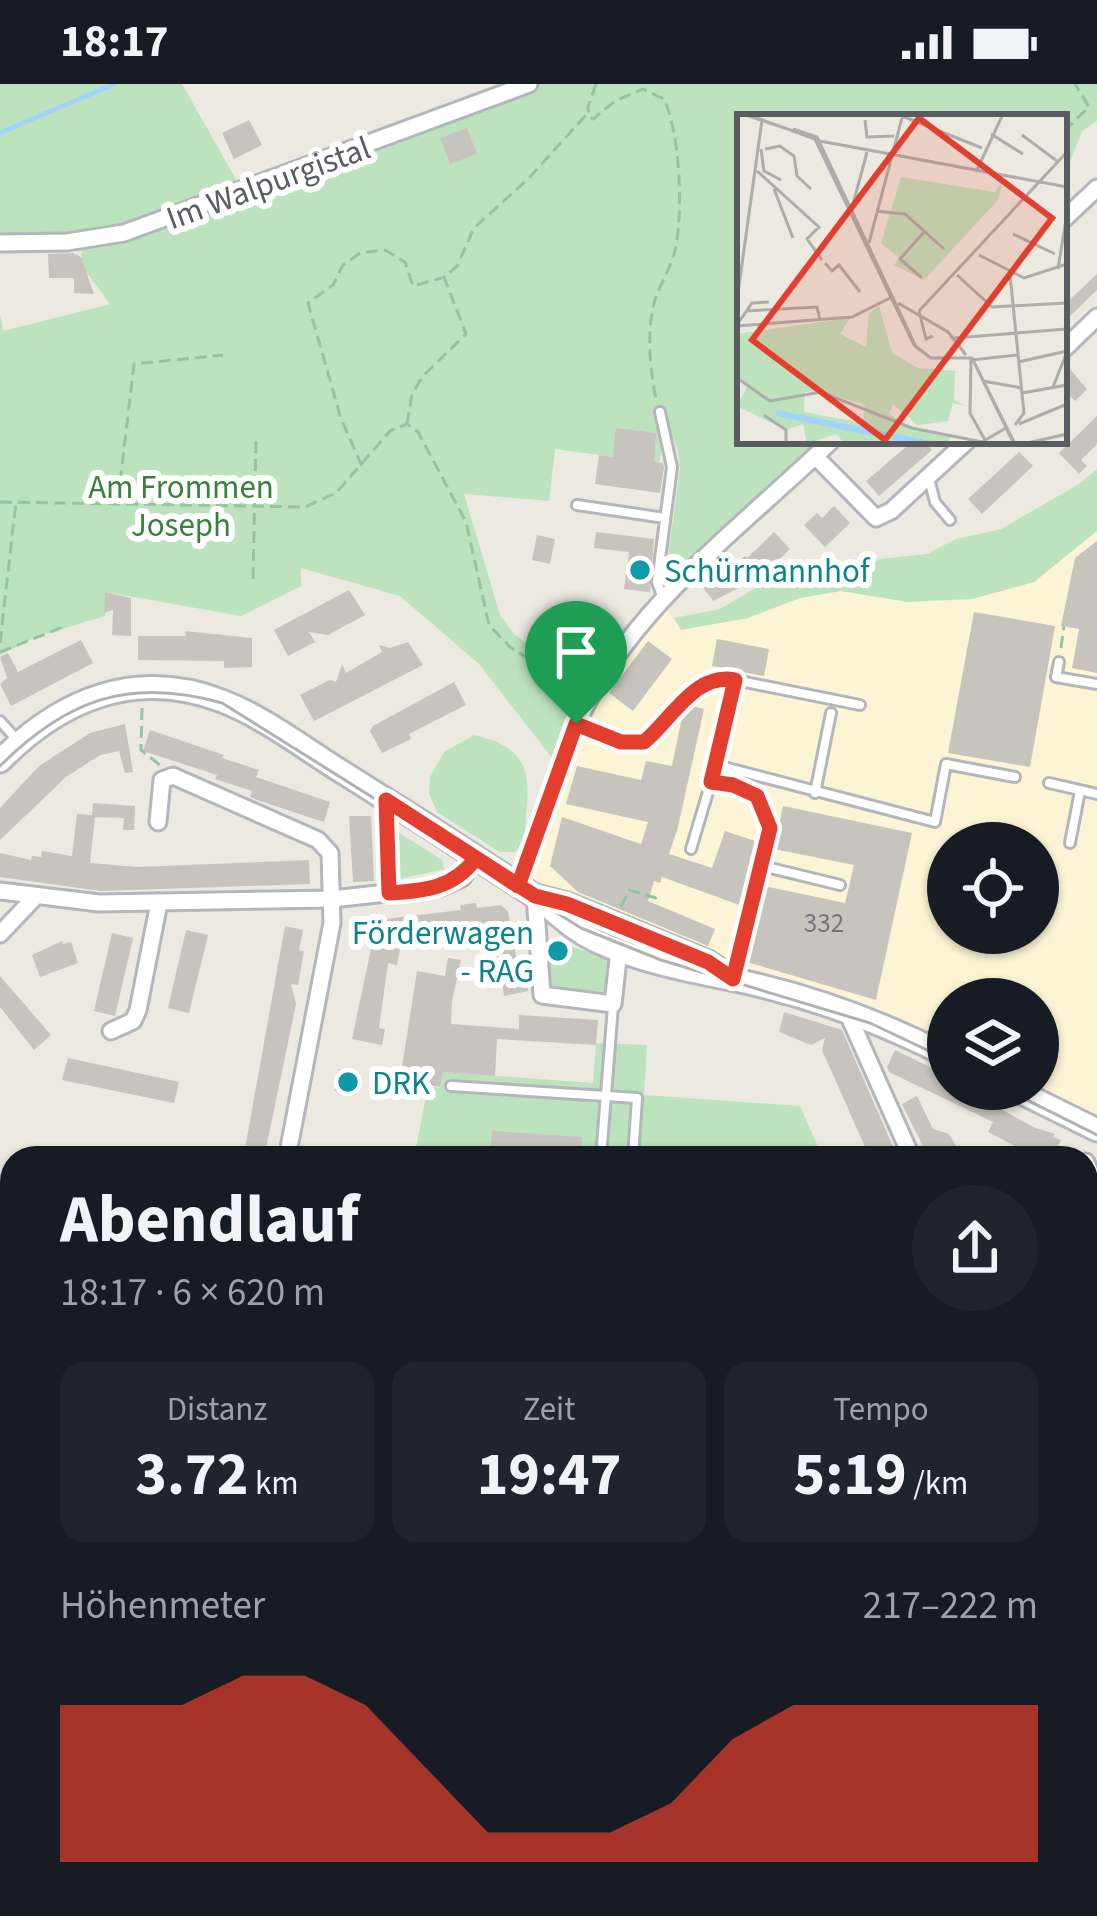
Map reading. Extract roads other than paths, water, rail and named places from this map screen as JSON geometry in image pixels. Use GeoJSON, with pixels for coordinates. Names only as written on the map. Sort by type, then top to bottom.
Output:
{"type":"FeatureCollection","features":[{"type":"Feature","properties":{"kind":"main road"},"geometry":{"type":"LineString","coordinates":[[0,761],[53,715],[81,700],[170,688],[206,696],[250,714],[526,891],[557,919],[619,950],[847,1012],[927,1045]]}},
{"type":"Feature","properties":{"kind":"main road"},"geometry":{"type":"LineString","coordinates":[[526,891],[708,962],[733,979]]}},
{"type":"Feature","properties":{"kind":"main road"},"geometry":{"type":"LineString","coordinates":[[1057,1110],[1097,1130]]}},
{"type":"Feature","properties":{"kind":"street","name":"Im Walpurgistal"},"geometry":{"type":"LineString","coordinates":[[0,243],[67,242],[124,233],[529,84]]}},
{"type":"Feature","properties":{"kind":"street"},"geometry":{"type":"LineString","coordinates":[[1067,216],[1097,188]]}},
{"type":"Feature","properties":{"kind":"street"},"geometry":{"type":"LineString","coordinates":[[1067,346],[1097,317]]}},
{"type":"Feature","properties":{"kind":"street"},"geometry":{"type":"LineString","coordinates":[[619,950],[613,1004],[542,995],[526,891],[576,724],[625,644],[663,600],[828,444]]}},
{"type":"Feature","properties":{"kind":"street"},"geometry":{"type":"LineString","coordinates":[[815,456],[876,518],[891,511],[964,444]]}},
{"type":"Feature","properties":{"kind":"street"},"geometry":{"type":"LineString","coordinates":[[158,822],[166,776],[182,778],[318,839],[330,854],[332,923],[289,1146]]}},
{"type":"Feature","properties":{"kind":"street"},"geometry":{"type":"LineString","coordinates":[[0,891],[99,903],[332,899],[440,887],[461,878],[476,858]]}},
{"type":"Feature","properties":{"kind":"street"},"geometry":{"type":"LineString","coordinates":[[0,934],[37,896]]}},
{"type":"Feature","properties":{"kind":"street"},"geometry":{"type":"LineString","coordinates":[[111,1030],[134,1021],[159,904]]}},
{"type":"Feature","properties":{"kind":"street"},"geometry":{"type":"LineString","coordinates":[[847,1012],[907,1146]]}},
{"type":"Feature","properties":{"kind":"lane"},"geometry":{"type":"LineString","coordinates":[[660,412],[671,454],[657,583],[663,600]]}},
{"type":"Feature","properties":{"kind":"lane"},"geometry":{"type":"LineString","coordinates":[[928,478],[935,502],[950,520]]}},
{"type":"Feature","properties":{"kind":"lane"},"geometry":{"type":"LineString","coordinates":[[577,505],[664,518]]}},
{"type":"Feature","properties":{"kind":"lane"},"geometry":{"type":"LineString","coordinates":[[1059,662],[1056,677],[1097,684]]}},
{"type":"Feature","properties":{"kind":"lane"},"geometry":{"type":"LineString","coordinates":[[576,724],[621,742],[644,742],[718,676],[860,706]]}},
{"type":"Feature","properties":{"kind":"lane"},"geometry":{"type":"LineString","coordinates":[[691,849],[735,680]]}},
{"type":"Feature","properties":{"kind":"lane"},"geometry":{"type":"LineString","coordinates":[[815,793],[831,712]]}},
{"type":"Feature","properties":{"kind":"lane"},"geometry":{"type":"LineString","coordinates":[[0,721],[19,742]]}},
{"type":"Feature","properties":{"kind":"lane"},"geometry":{"type":"LineString","coordinates":[[716,765],[935,822],[946,764],[1015,777]]}},
{"type":"Feature","properties":{"kind":"lane"},"geometry":{"type":"LineString","coordinates":[[711,782],[757,796],[770,828],[733,979]]}},
{"type":"Feature","properties":{"kind":"lane"},"geometry":{"type":"LineString","coordinates":[[1049,783],[1097,794]]}},
{"type":"Feature","properties":{"kind":"lane"},"geometry":{"type":"LineString","coordinates":[[1070,842],[1080,791]]}},
{"type":"Feature","properties":{"kind":"lane"},"geometry":{"type":"LineString","coordinates":[[761,866],[840,885]]}},
{"type":"Feature","properties":{"kind":"lane"},"geometry":{"type":"LineString","coordinates":[[602,1146],[613,1004]]}},
{"type":"Feature","properties":{"kind":"lane"},"geometry":{"type":"LineString","coordinates":[[451,1086],[637,1098],[634,1146]]}},
{"type":"Feature","properties":{"kind":"waterway"},"geometry":{"type":"LineString","coordinates":[[0,133],[114,84]]}},
{"type":"Feature","properties":{"kind":"tram line"},"geometry":{"type":"LineString","coordinates":[[0,766],[50,724],[102,700],[158,692],[222,703],[581,928],[661,960],[870,1023],[927,1050]]}},
{"type":"Feature","properties":{"kind":"tram line"},"geometry":{"type":"LineString","coordinates":[[1047,1110],[1097,1135]]}},
{"type":"Feature","properties":{"kind":"place","name":"Schürmannhof"},"geometry":{"type":"Point","coordinates":[640,570]}},
{"type":"Feature","properties":{"kind":"place","name":"Förderwagen - RAG"},"geometry":{"type":"Point","coordinates":[558,951]}},
{"type":"Feature","properties":{"kind":"place","name":"DRK"},"geometry":{"type":"Point","coordinates":[348,1082]}},
{"type":"Feature","properties":{"kind":"park label","name":"Am Frommen Joseph"},"geometry":{"type":"Point","coordinates":[181,505]}}]}
